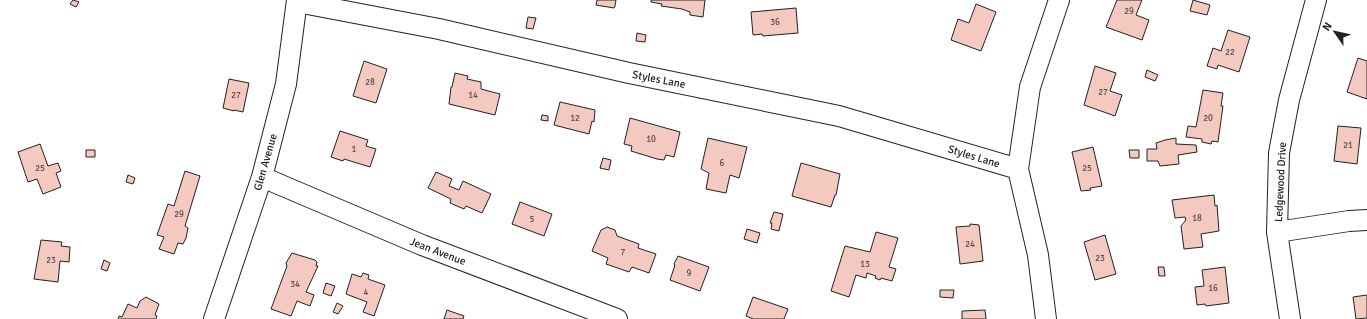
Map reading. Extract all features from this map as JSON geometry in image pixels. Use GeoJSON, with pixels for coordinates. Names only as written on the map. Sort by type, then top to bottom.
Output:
{"type":"FeatureCollection","features":[{"type":"Feature","properties":{"kind":"street"},"geometry":{"type":"LineString","coordinates":[[1046,319],[1038,255],[1018,169],[1030,87],[1059,0]]}},
{"type":"Feature","properties":{"kind":"street","name":"Ledgewood Drive"},"geometry":{"type":"LineString","coordinates":[[1290,319],[1277,232],[1279,153],[1289,100],[1316,0]]}},
{"type":"Feature","properties":{"kind":"street","name":"Styles Lane"},"geometry":{"type":"LineString","coordinates":[[297,1],[439,28],[629,73],[839,116],[1018,169]]}},
{"type":"Feature","properties":{"kind":"street","name":"Glen Avenue"},"geometry":{"type":"LineString","coordinates":[[214,319],[262,177],[286,84],[297,1]]}},
{"type":"Feature","properties":{"kind":"street","name":"Jean Avenue"},"geometry":{"type":"LineString","coordinates":[[262,177],[422,245],[617,319]]}},
{"type":"Feature","properties":{"kind":"street"},"geometry":{"type":"LineString","coordinates":[[1277,232],[1349,221],[1367,220]]}},
{"type":"Feature","properties":{"kind":"building"},"geometry":{"type":"Polygon","coordinates":[[[73,0],[79,2],[76,7],[70,4],[73,0]]]}},
{"type":"Feature","properties":{"kind":"building"},"geometry":{"type":"Polygon","coordinates":[[[597,0],[616,0],[614,8],[596,5],[597,0]]]}},
{"type":"Feature","properties":{"kind":"building"},"geometry":{"type":"Polygon","coordinates":[[[651,0],[705,0],[703,17],[690,15],[690,12],[682,9],[661,6],[662,4],[651,2],[651,0]]]}},
{"type":"Feature","properties":{"kind":"building"},"geometry":{"type":"Polygon","coordinates":[[[1117,0],[1142,0],[1136,15],[1149,20],[1142,40],[1106,27],[1117,0]]]}},
{"type":"Feature","properties":{"kind":"building"},"geometry":{"type":"Polygon","coordinates":[[[1193,0],[1210,5],[1207,15],[1190,11],[1193,0]]]}},
{"type":"Feature","properties":{"kind":"building"},"geometry":{"type":"Polygon","coordinates":[[[976,4],[996,12],[981,51],[951,40],[958,19],[969,23],[976,4]]]}},
{"type":"Feature","properties":{"kind":"building"},"geometry":{"type":"Polygon","coordinates":[[[796,8],[798,33],[763,36],[762,34],[753,35],[751,12],[796,8]]]}},
{"type":"Feature","properties":{"kind":"building"},"geometry":{"type":"Polygon","coordinates":[[[528,17],[536,18],[533,29],[526,28],[528,17]]]}},
{"type":"Feature","properties":{"kind":"building"},"geometry":{"type":"Polygon","coordinates":[[[1228,30],[1250,37],[1239,72],[1218,65],[1217,69],[1207,66],[1213,48],[1221,51],[1228,30]]]}},
{"type":"Feature","properties":{"kind":"building"},"geometry":{"type":"Polygon","coordinates":[[[637,33],[646,35],[645,42],[636,41],[637,33]]]}},
{"type":"Feature","properties":{"kind":"building"},"geometry":{"type":"Polygon","coordinates":[[[1358,58],[1367,61],[1367,99],[1347,92],[1358,58]]]}},
{"type":"Feature","properties":{"kind":"building"},"geometry":{"type":"Polygon","coordinates":[[[364,61],[387,69],[376,103],[353,96],[364,61]]]}},
{"type":"Feature","properties":{"kind":"building"},"geometry":{"type":"Polygon","coordinates":[[[1095,66],[1116,73],[1110,91],[1122,95],[1115,116],[1084,105],[1095,66]]]}},
{"type":"Feature","properties":{"kind":"building"},"geometry":{"type":"Polygon","coordinates":[[[1147,70],[1158,75],[1155,81],[1145,77],[1147,70]]]}},
{"type":"Feature","properties":{"kind":"building"},"geometry":{"type":"Polygon","coordinates":[[[455,73],[468,76],[467,79],[481,82],[481,89],[500,94],[495,115],[449,104],[451,87],[455,73]]]}},
{"type":"Feature","properties":{"kind":"building"},"geometry":{"type":"Polygon","coordinates":[[[229,79],[249,83],[243,112],[223,108],[229,79]]]}},
{"type":"Feature","properties":{"kind":"building"},"geometry":{"type":"Polygon","coordinates":[[[1203,90],[1223,93],[1221,106],[1223,106],[1218,142],[1212,141],[1211,144],[1202,142],[1202,139],[1186,137],[1188,126],[1196,127],[1203,90]]]}},
{"type":"Feature","properties":{"kind":"building"},"geometry":{"type":"Polygon","coordinates":[[[560,102],[595,110],[594,122],[592,121],[589,134],[554,125],[560,102]]]}},
{"type":"Feature","properties":{"kind":"building"},"geometry":{"type":"Polygon","coordinates":[[[542,115],[548,116],[548,121],[541,120],[542,115]]]}},
{"type":"Feature","properties":{"kind":"building"},"geometry":{"type":"Polygon","coordinates":[[[630,118],[680,132],[674,157],[666,155],[664,160],[631,151],[632,146],[624,144],[630,118]]]}},
{"type":"Feature","properties":{"kind":"building"},"geometry":{"type":"Polygon","coordinates":[[[1338,126],[1361,128],[1357,164],[1334,161],[1338,126]]]}},
{"type":"Feature","properties":{"kind":"building"},"geometry":{"type":"Polygon","coordinates":[[[340,131],[368,140],[366,146],[376,149],[370,167],[344,159],[343,161],[331,157],[340,131]]]}},
{"type":"Feature","properties":{"kind":"building"},"geometry":{"type":"Polygon","coordinates":[[[708,138],[747,147],[739,178],[730,175],[726,193],[706,189],[709,173],[701,169],[708,138]]]}},
{"type":"Feature","properties":{"kind":"building"},"geometry":{"type":"Polygon","coordinates":[[[1176,138],[1176,144],[1196,145],[1197,152],[1178,155],[1179,164],[1160,166],[1158,161],[1147,161],[1147,149],[1157,149],[1156,143],[1176,138]]]}},
{"type":"Feature","properties":{"kind":"building"},"geometry":{"type":"Polygon","coordinates":[[[40,144],[48,166],[58,163],[61,171],[56,173],[61,187],[43,194],[37,179],[28,182],[18,152],[40,144]]]}},
{"type":"Feature","properties":{"kind":"building"},"geometry":{"type":"Polygon","coordinates":[[[1093,147],[1102,186],[1090,188],[1091,190],[1081,191],[1072,152],[1093,147]]]}},
{"type":"Feature","properties":{"kind":"building"},"geometry":{"type":"Polygon","coordinates":[[[86,150],[95,150],[95,157],[86,157],[86,150]]]}},
{"type":"Feature","properties":{"kind":"building"},"geometry":{"type":"Polygon","coordinates":[[[1129,150],[1139,150],[1139,158],[1130,158],[1129,150]]]}},
{"type":"Feature","properties":{"kind":"building"},"geometry":{"type":"Polygon","coordinates":[[[603,158],[611,160],[609,170],[600,168],[603,158]]]}},
{"type":"Feature","properties":{"kind":"building"},"geometry":{"type":"Polygon","coordinates":[[[801,163],[840,174],[836,195],[831,207],[792,196],[801,163]]]}},
{"type":"Feature","properties":{"kind":"building"},"geometry":{"type":"Polygon","coordinates":[[[185,171],[200,176],[185,226],[188,228],[186,238],[183,244],[178,243],[174,254],[159,249],[164,237],[157,235],[168,204],[174,206],[185,171]]]}},
{"type":"Feature","properties":{"kind":"building"},"geometry":{"type":"Polygon","coordinates":[[[436,172],[452,179],[449,186],[459,190],[463,181],[491,194],[482,213],[466,206],[464,209],[450,203],[451,199],[428,188],[436,172]]]}},
{"type":"Feature","properties":{"kind":"building"},"geometry":{"type":"Polygon","coordinates":[[[128,175],[135,178],[133,184],[126,182],[128,175]]]}},
{"type":"Feature","properties":{"kind":"building"},"geometry":{"type":"Polygon","coordinates":[[[1214,195],[1215,206],[1217,205],[1219,231],[1201,234],[1203,247],[1184,249],[1181,226],[1186,220],[1185,217],[1175,218],[1172,200],[1214,195]]]}},
{"type":"Feature","properties":{"kind":"building"},"geometry":{"type":"Polygon","coordinates":[[[520,202],[552,214],[544,236],[512,224],[520,202]]]}},
{"type":"Feature","properties":{"kind":"building"},"geometry":{"type":"Polygon","coordinates":[[[774,212],[783,214],[779,231],[771,229],[772,223],[770,223],[774,212]]]}},
{"type":"Feature","properties":{"kind":"building"},"geometry":{"type":"Polygon","coordinates":[[[970,224],[979,225],[983,261],[960,264],[956,227],[970,226],[970,224]]]}},
{"type":"Feature","properties":{"kind":"building"},"geometry":{"type":"Polygon","coordinates":[[[607,227],[615,230],[617,236],[639,244],[638,248],[656,254],[649,273],[632,267],[629,272],[606,264],[608,258],[592,251],[601,230],[607,227]]]}},
{"type":"Feature","properties":{"kind":"building"},"geometry":{"type":"Polygon","coordinates":[[[747,229],[760,233],[757,243],[744,239],[747,229]]]}},
{"type":"Feature","properties":{"kind":"building"},"geometry":{"type":"Polygon","coordinates":[[[876,232],[898,238],[889,267],[896,269],[892,281],[881,278],[880,280],[875,278],[876,276],[867,273],[866,278],[856,275],[849,297],[831,291],[845,246],[870,252],[876,232]]]}},
{"type":"Feature","properties":{"kind":"building"},"geometry":{"type":"Polygon","coordinates":[[[1105,235],[1116,274],[1095,280],[1084,242],[1105,235]]]}},
{"type":"Feature","properties":{"kind":"building"},"geometry":{"type":"Polygon","coordinates":[[[41,240],[62,242],[61,246],[70,247],[69,262],[60,261],[58,282],[34,279],[41,240]]]}},
{"type":"Feature","properties":{"kind":"building"},"geometry":{"type":"Polygon","coordinates":[[[292,253],[315,260],[317,262],[316,266],[318,266],[306,292],[314,295],[310,306],[297,301],[291,316],[271,309],[287,266],[286,263],[292,253]]]}},
{"type":"Feature","properties":{"kind":"building"},"geometry":{"type":"Polygon","coordinates":[[[678,256],[709,267],[700,291],[670,280],[675,265],[674,264],[678,256]]]}},
{"type":"Feature","properties":{"kind":"building"},"geometry":{"type":"Polygon","coordinates":[[[104,260],[110,263],[107,271],[101,269],[104,260]]]}},
{"type":"Feature","properties":{"kind":"building"},"geometry":{"type":"Polygon","coordinates":[[[1158,267],[1164,267],[1165,276],[1159,276],[1158,267]]]}},
{"type":"Feature","properties":{"kind":"building"},"geometry":{"type":"Polygon","coordinates":[[[1225,267],[1229,303],[1206,306],[1205,304],[1197,305],[1195,287],[1204,286],[1202,270],[1225,267]]]}},
{"type":"Feature","properties":{"kind":"building"},"geometry":{"type":"Polygon","coordinates":[[[363,273],[369,275],[368,279],[385,285],[374,316],[363,312],[367,302],[346,294],[352,274],[361,277],[363,273]]]}},
{"type":"Feature","properties":{"kind":"building"},"geometry":{"type":"Polygon","coordinates":[[[326,283],[335,286],[331,296],[323,293],[326,283]]]}},
{"type":"Feature","properties":{"kind":"building"},"geometry":{"type":"Polygon","coordinates":[[[940,290],[954,290],[953,298],[940,297],[940,290]]]}},
{"type":"Feature","properties":{"kind":"building"},"geometry":{"type":"Polygon","coordinates":[[[1367,295],[1367,318],[1356,319],[1353,297],[1367,295]]]}},
{"type":"Feature","properties":{"kind":"building"},"geometry":{"type":"Polygon","coordinates":[[[146,297],[159,304],[155,315],[157,316],[156,319],[118,319],[119,316],[122,317],[128,304],[137,308],[140,301],[146,297]]]}},
{"type":"Feature","properties":{"kind":"building"},"geometry":{"type":"Polygon","coordinates":[[[753,297],[788,309],[784,319],[753,319],[746,316],[753,297]]]}},
{"type":"Feature","properties":{"kind":"building"},"geometry":{"type":"Polygon","coordinates":[[[337,303],[343,306],[338,314],[333,312],[337,303]]]}},
{"type":"Feature","properties":{"kind":"building"},"geometry":{"type":"Polygon","coordinates":[[[447,310],[464,316],[463,319],[444,319],[447,310]]]}},
{"type":"Feature","properties":{"kind":"building"},"geometry":{"type":"Polygon","coordinates":[[[985,310],[986,319],[962,319],[962,311],[985,310]]]}}]}
